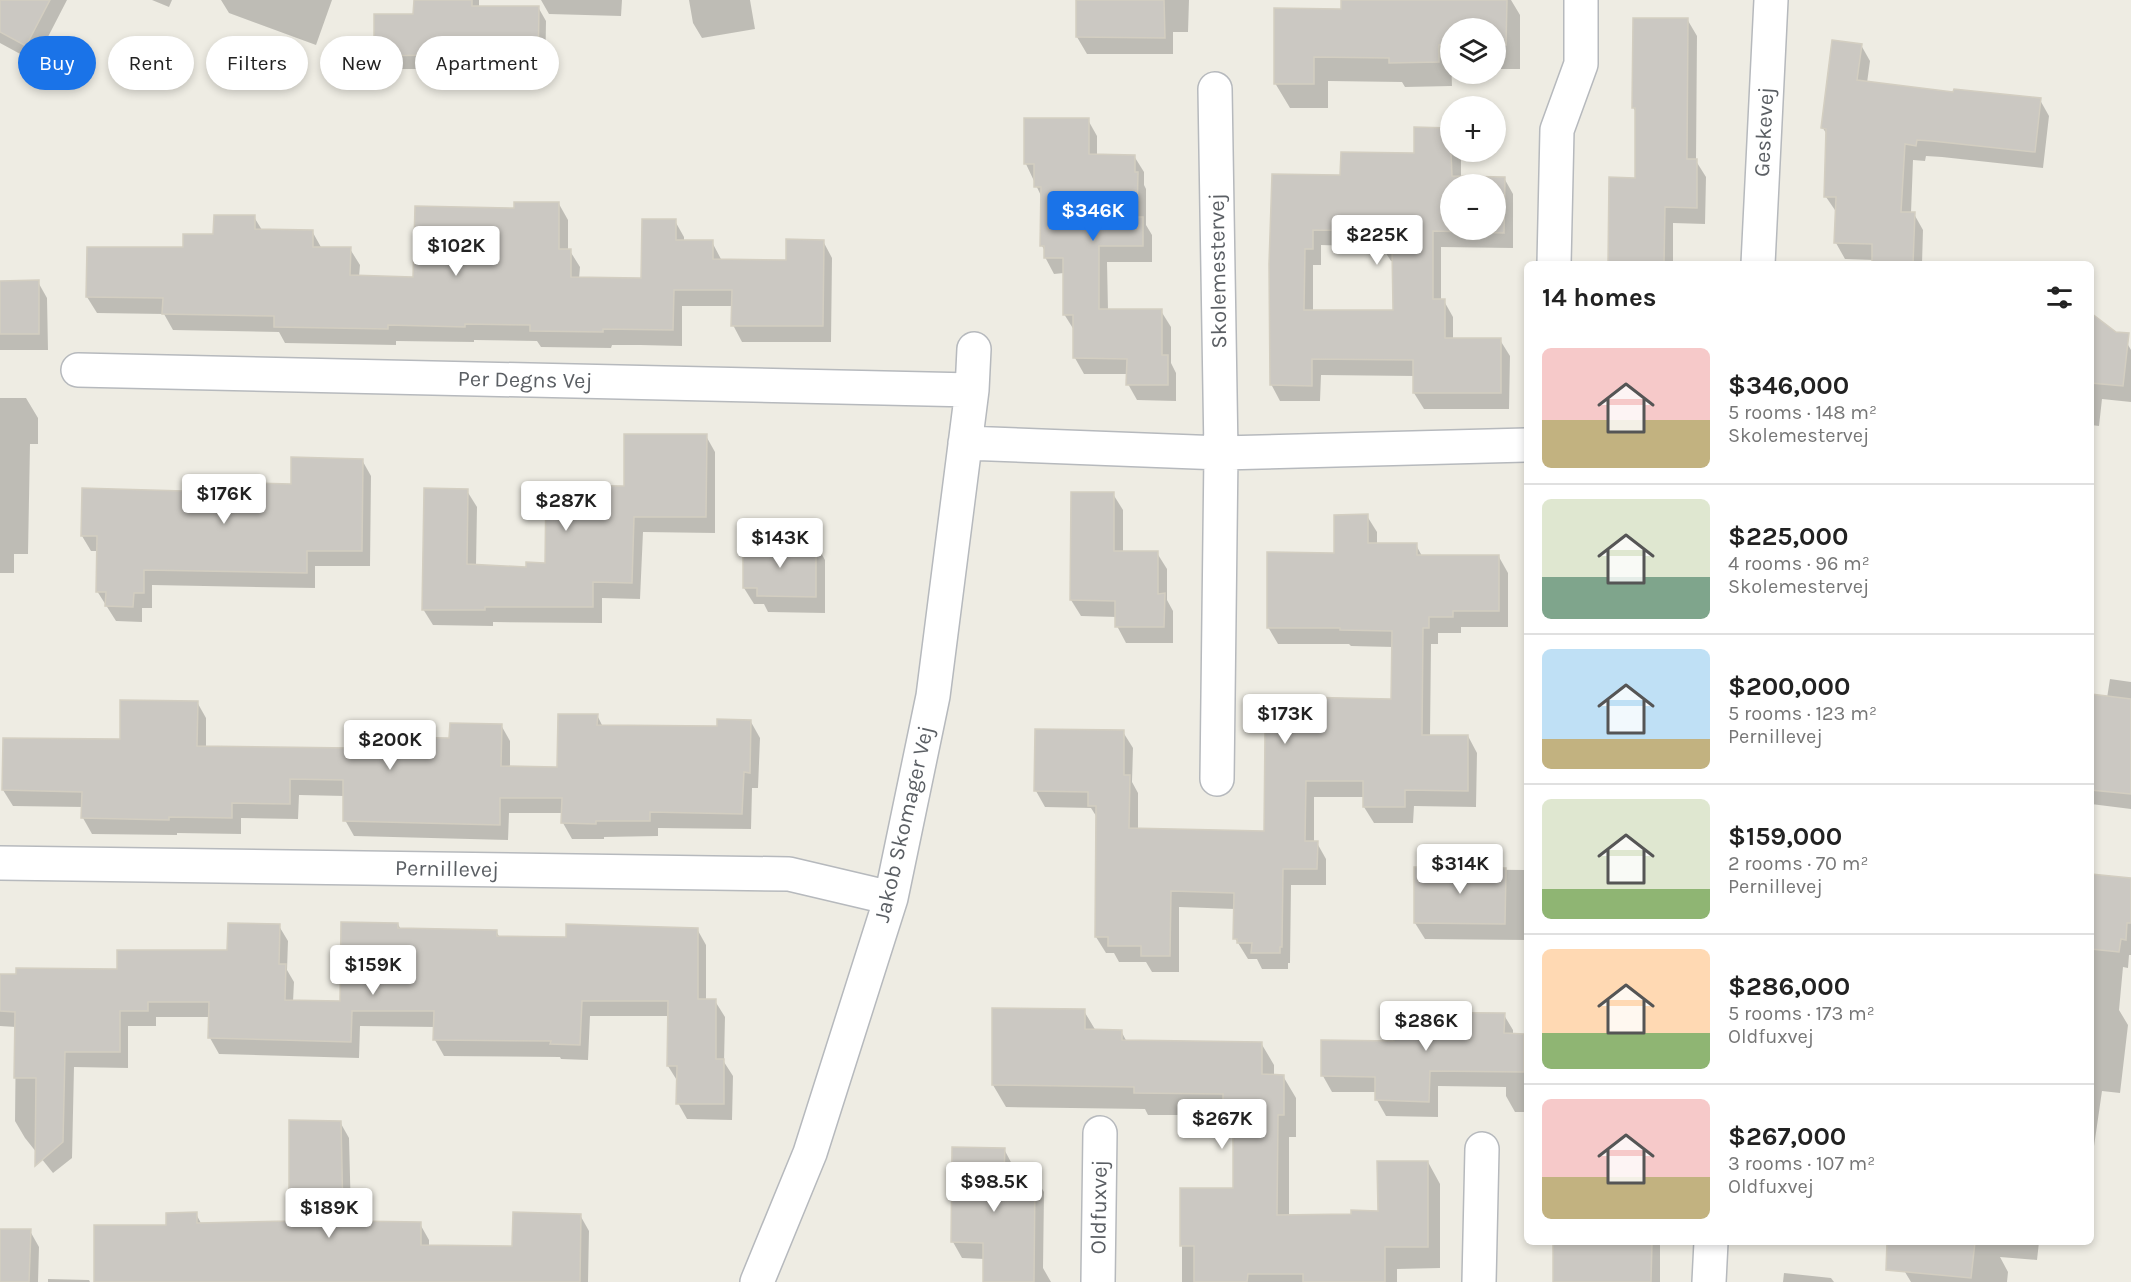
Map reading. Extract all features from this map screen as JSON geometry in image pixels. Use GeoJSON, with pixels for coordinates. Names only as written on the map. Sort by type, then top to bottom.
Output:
{"type":"FeatureCollection","features":[{"type":"Feature","properties":{"kind":"street"},"geometry":{"type":"LineString","coordinates":[[1554,261],[1557,130],[1581,64],[1581,0]]}},
{"type":"Feature","properties":{"kind":"street","name":"Geskevej"},"geometry":{"type":"LineString","coordinates":[[1758,261],[1771,0]]}},
{"type":"Feature","properties":{"kind":"street","name":"Skolemestervej"},"geometry":{"type":"LineString","coordinates":[[1215,89],[1221,453],[1217,779]]}},
{"type":"Feature","properties":{"kind":"street","name":"Jakob Skomager Vej"},"geometry":{"type":"LineString","coordinates":[[757,1282],[810,1153],[891,898],[933,696],[972,390],[974,349]]}},
{"type":"Feature","properties":{"kind":"street","name":"Per Degns Vej"},"geometry":{"type":"LineString","coordinates":[[78,370],[972,390]]}},
{"type":"Feature","properties":{"kind":"street"},"geometry":{"type":"LineString","coordinates":[[965,442],[1221,453],[1524,445]]}},
{"type":"Feature","properties":{"kind":"street","name":"Pernillevej"},"geometry":{"type":"LineString","coordinates":[[0,863],[789,874],[891,898]]}},
{"type":"Feature","properties":{"kind":"street","name":"Oldfuxvej"},"geometry":{"type":"LineString","coordinates":[[1098,1282],[1100,1133]]}},
{"type":"Feature","properties":{"kind":"street"},"geometry":{"type":"LineString","coordinates":[[1479,1282],[1482,1149]]}},
{"type":"Feature","properties":{"kind":"street"},"geometry":{"type":"LineString","coordinates":[[1709,1282],[1711,1245]]}},
{"type":"Feature","properties":{"kind":"building"},"geometry":{"type":"Polygon","coordinates":[[[0,0],[50,0],[31,36],[18,36],[18,42],[0,32],[0,0]]]}},
{"type":"Feature","properties":{"kind":"building"},"geometry":{"type":"Polygon","coordinates":[[[414,0],[472,0],[472,6],[539,6],[539,36],[415,36],[415,55],[403,56],[403,36],[374,36],[374,14],[413,14],[414,0]]]}},
{"type":"Feature","properties":{"kind":"building"},"geometry":{"type":"Polygon","coordinates":[[[1076,0],[1164,0],[1165,38],[1076,37],[1076,0]]]}},
{"type":"Feature","properties":{"kind":"building"},"geometry":{"type":"Polygon","coordinates":[[[1341,0],[1507,0],[1506,45],[1506,18],[1440,18],[1439,62],[1389,63],[1389,58],[1314,57],[1314,84],[1274,84],[1274,8],[1341,9],[1341,0]]]}},
{"type":"Feature","properties":{"kind":"building"},"geometry":{"type":"Polygon","coordinates":[[[1633,18],[1688,18],[1687,159],[1697,159],[1697,208],[1665,207],[1664,261],[1608,261],[1609,177],[1635,178],[1635,108],[1632,108],[1633,18]]]}},
{"type":"Feature","properties":{"kind":"building"},"geometry":{"type":"Polygon","coordinates":[[[1832,40],[1862,44],[1857,80],[1953,92],[1954,89],[2041,98],[2035,152],[1917,140],[1916,146],[1905,144],[1901,212],[1915,212],[1913,261],[1872,261],[1872,244],[1834,243],[1836,197],[1824,197],[1826,129],[1821,128],[1832,40]]]}},
{"type":"Feature","properties":{"kind":"building"},"geometry":{"type":"Polygon","coordinates":[[[1024,118],[1089,118],[1089,154],[1135,155],[1135,172],[1138,172],[1137,217],[1143,217],[1143,246],[1099,246],[1099,309],[1162,309],[1162,355],[1168,355],[1168,385],[1126,385],[1127,359],[1073,358],[1073,315],[1063,315],[1063,258],[1044,258],[1044,246],[1040,246],[1041,187],[1034,187],[1034,164],[1024,164],[1024,118]]]}},
{"type":"Feature","properties":{"kind":"building"},"geometry":{"type":"Polygon","coordinates":[[[1414,127],[1440,128],[1440,162],[1451,162],[1452,174],[1440,174],[1440,231],[1433,231],[1433,299],[1445,299],[1445,338],[1501,338],[1501,393],[1413,393],[1413,360],[1312,359],[1312,386],[1270,385],[1269,264],[1272,174],[1340,175],[1341,152],[1414,153],[1414,127]],[[1313,230],[1313,249],[1305,249],[1304,310],[1393,310],[1392,249],[1388,249],[1388,245],[1380,246],[1380,231],[1313,230]]]}},
{"type":"Feature","properties":{"kind":"building"},"geometry":{"type":"Polygon","coordinates":[[[514,202],[559,202],[559,249],[571,249],[571,277],[641,278],[642,219],[676,219],[676,240],[713,240],[713,259],[786,260],[786,239],[824,240],[823,326],[731,326],[732,290],[674,290],[673,330],[603,329],[603,332],[530,331],[530,325],[465,324],[465,327],[388,325],[388,329],[274,327],[274,316],[162,314],[163,298],[86,297],[87,247],[183,247],[183,234],[213,234],[214,215],[255,215],[255,229],[313,230],[313,247],[351,247],[350,275],[413,277],[415,206],[514,208],[514,202]]]}},
{"type":"Feature","properties":{"kind":"building"},"geometry":{"type":"Polygon","coordinates":[[[39,280],[39,334],[0,334],[0,281],[39,280]]]}},
{"type":"Feature","properties":{"kind":"building"},"geometry":{"type":"Polygon","coordinates":[[[2094,315],[2116,332],[2129,333],[2123,386],[2094,383],[2094,315]]]}},
{"type":"Feature","properties":{"kind":"building"},"geometry":{"type":"Polygon","coordinates":[[[624,434],[707,434],[706,517],[634,517],[632,583],[593,582],[593,607],[485,607],[485,610],[422,610],[424,488],[468,489],[467,564],[526,567],[526,562],[545,563],[546,485],[624,486],[624,434]]]}},
{"type":"Feature","properties":{"kind":"building"},"geometry":{"type":"Polygon","coordinates":[[[291,457],[363,459],[362,551],[307,551],[307,573],[144,570],[144,593],[134,593],[133,607],[105,606],[106,592],[96,592],[97,536],[81,536],[82,488],[184,491],[184,481],[291,484],[291,457]]]}},
{"type":"Feature","properties":{"kind":"building"},"geometry":{"type":"Polygon","coordinates":[[[1071,492],[1114,492],[1114,551],[1158,551],[1158,594],[1165,593],[1164,627],[1115,627],[1115,601],[1070,600],[1071,492]]]}},
{"type":"Feature","properties":{"kind":"building"},"geometry":{"type":"Polygon","coordinates":[[[1368,514],[1368,543],[1417,543],[1417,555],[1499,555],[1499,611],[1453,611],[1453,617],[1429,617],[1429,628],[1423,628],[1422,735],[1468,735],[1468,791],[1405,790],[1405,807],[1363,807],[1363,781],[1306,781],[1305,841],[1318,841],[1317,869],[1283,869],[1280,953],[1251,953],[1252,943],[1237,943],[1237,939],[1233,939],[1234,893],[1171,891],[1170,956],[1141,956],[1141,946],[1108,946],[1108,937],[1095,937],[1096,806],[1088,806],[1088,792],[1034,791],[1035,729],[1124,730],[1124,775],[1130,775],[1129,828],[1264,831],[1265,732],[1299,732],[1299,697],[1391,699],[1392,631],[1267,628],[1267,552],[1334,553],[1334,515],[1368,514]]]}},
{"type":"Feature","properties":{"kind":"building"},"geometry":{"type":"Polygon","coordinates":[[[743,542],[816,542],[816,597],[757,596],[757,588],[743,588],[743,542]]]}},
{"type":"Feature","properties":{"kind":"building"},"geometry":{"type":"Polygon","coordinates":[[[2094,694],[2131,699],[2131,794],[2094,790],[2094,694]]]}},
{"type":"Feature","properties":{"kind":"building"},"geometry":{"type":"Polygon","coordinates":[[[120,700],[198,701],[197,746],[352,748],[352,736],[449,738],[450,723],[502,724],[501,766],[557,767],[558,714],[598,714],[597,725],[717,726],[717,719],[751,720],[750,773],[744,772],[742,814],[650,812],[650,821],[596,821],[596,824],[561,823],[562,798],[500,798],[500,825],[343,821],[343,780],[290,779],[290,804],[232,803],[232,818],[169,817],[169,820],[81,818],[82,792],[2,790],[3,738],[120,739],[120,700]]]}},
{"type":"Feature","properties":{"kind":"building"},"geometry":{"type":"Polygon","coordinates":[[[1414,867],[1506,868],[1505,924],[1414,923],[1414,867]]]}},
{"type":"Feature","properties":{"kind":"building"},"geometry":{"type":"Polygon","coordinates":[[[2094,874],[2131,878],[2131,923],[2127,923],[2126,940],[2121,939],[2119,952],[2094,949],[2094,874]]]}},
{"type":"Feature","properties":{"kind":"building"},"geometry":{"type":"Polygon","coordinates":[[[341,922],[398,923],[398,928],[497,930],[497,936],[566,937],[566,924],[698,928],[698,999],[716,999],[716,1059],[724,1059],[724,1104],[676,1104],[677,1066],[667,1066],[668,1001],[582,1001],[580,1045],[550,1044],[551,1041],[433,1040],[434,1011],[352,1011],[351,1042],[208,1038],[209,1002],[148,1002],[148,1011],[120,1011],[120,1052],[65,1052],[63,1142],[35,1166],[36,1078],[14,1078],[15,1012],[0,1011],[0,974],[16,974],[16,968],[117,969],[117,950],[227,950],[228,923],[280,924],[279,964],[286,964],[285,1000],[340,1001],[341,922]]]}},
{"type":"Feature","properties":{"kind":"building"},"geometry":{"type":"Polygon","coordinates":[[[992,1008],[1085,1009],[1085,1029],[1122,1030],[1122,1040],[1262,1042],[1262,1074],[1284,1075],[1284,1115],[1278,1115],[1277,1215],[1351,1214],[1351,1210],[1378,1211],[1377,1161],[1428,1161],[1428,1247],[1385,1247],[1385,1282],[1303,1282],[1303,1274],[1248,1274],[1247,1282],[1194,1282],[1194,1246],[1180,1246],[1180,1188],[1233,1188],[1233,1108],[1223,1108],[1223,1094],[1134,1093],[1134,1087],[992,1085],[992,1008]]]}},
{"type":"Feature","properties":{"kind":"building"},"geometry":{"type":"Polygon","coordinates":[[[1394,1012],[1505,1013],[1504,1033],[1524,1034],[1524,1072],[1430,1071],[1429,1102],[1375,1100],[1375,1077],[1321,1076],[1321,1040],[1394,1041],[1394,1012]]]}},
{"type":"Feature","properties":{"kind":"building"},"geometry":{"type":"Polygon","coordinates":[[[289,1120],[341,1121],[343,1215],[352,1214],[353,1221],[421,1222],[421,1245],[512,1246],[513,1212],[581,1214],[580,1282],[94,1282],[94,1225],[166,1225],[166,1213],[197,1212],[197,1223],[289,1221],[289,1120]]]}},
{"type":"Feature","properties":{"kind":"building"},"geometry":{"type":"Polygon","coordinates":[[[952,1147],[1005,1148],[1004,1173],[1035,1174],[1034,1282],[983,1282],[983,1243],[951,1242],[952,1147]]]}},
{"type":"Feature","properties":{"kind":"building"},"geometry":{"type":"Polygon","coordinates":[[[0,1229],[31,1229],[29,1282],[0,1282],[0,1229]]]}},
{"type":"Feature","properties":{"kind":"building"},"geometry":{"type":"Polygon","coordinates":[[[1553,1245],[1652,1245],[1651,1282],[1553,1282],[1553,1245]]]}},
{"type":"Feature","properties":{"kind":"building"},"geometry":{"type":"Polygon","coordinates":[[[1887,1245],[1975,1245],[1971,1278],[1886,1270],[1887,1245]]]}}]}
